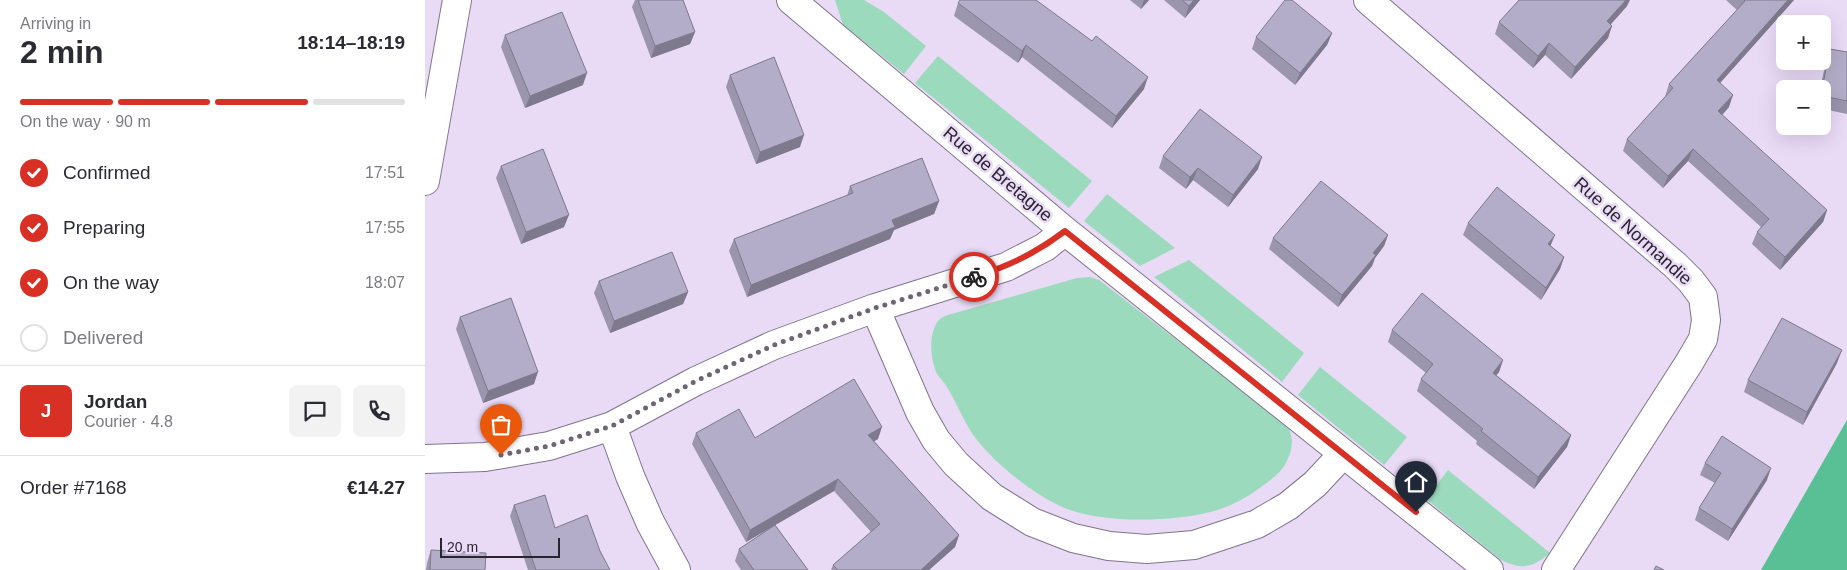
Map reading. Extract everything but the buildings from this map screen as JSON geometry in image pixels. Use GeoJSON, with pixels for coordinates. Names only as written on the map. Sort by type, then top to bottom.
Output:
{"type":"FeatureCollection","features":[{"type":"Feature","properties":{"kind":"street"},"geometry":{"type":"LineString","coordinates":[[425,181],[457,0]]}},
{"type":"Feature","properties":{"kind":"street","name":"Rue de Bretagne"},"geometry":{"type":"LineString","coordinates":[[791,0],[1065,231],[1489,570]]}},
{"type":"Feature","properties":{"kind":"street","name":"Rue de Normandie"},"geometry":{"type":"LineString","coordinates":[[1368,0],[1675,265],[1691,281],[1703,297],[1706,320],[1703,339],[1556,570]]}},
{"type":"Feature","properties":{"kind":"street"},"geometry":{"type":"LineString","coordinates":[[425,459],[485,457],[540,448],[612,426],[696,381],[774,345],[875,308],[1006,267],[1045,247],[1065,231]]}},
{"type":"Feature","properties":{"kind":"street"},"geometry":{"type":"LineString","coordinates":[[875,308],[921,412],[936,440],[956,464],[992,497],[1032,522],[1073,538],[1109,546],[1147,549],[1194,546],[1257,524],[1288,506],[1315,484],[1343,454]]}},
{"type":"Feature","properties":{"kind":"street"},"geometry":{"type":"LineString","coordinates":[[612,426],[645,512],[676,570]]}},
{"type":"Feature","properties":{"kind":"green space"},"geometry":{"type":"Polygon","coordinates":[[[835,0],[864,0],[884,12],[926,46],[904,74],[843,25],[835,0]]]}},
{"type":"Feature","properties":{"kind":"green space"},"geometry":{"type":"Polygon","coordinates":[[[938,56],[1092,181],[1069,208],[915,83],[938,56]]]}},
{"type":"Feature","properties":{"kind":"green space"},"geometry":{"type":"Polygon","coordinates":[[[1107,194],[1175,248],[1140,266],[1084,221],[1107,194]]]}},
{"type":"Feature","properties":{"kind":"green space"},"geometry":{"type":"Polygon","coordinates":[[[1189,260],[1304,353],[1282,382],[1154,277],[1189,260]]]}},
{"type":"Feature","properties":{"kind":"green space"},"geometry":{"type":"Polygon","coordinates":[[[1090,277],[1099,280],[1287,425],[1292,438],[1291,452],[1285,465],[1276,476],[1243,499],[1217,510],[1175,518],[1134,520],[1094,516],[1075,512],[1060,506],[1026,486],[995,460],[972,434],[936,371],[931,344],[935,326],[941,318],[948,315],[1077,278],[1090,277]]]}},
{"type":"Feature","properties":{"kind":"green space"},"geometry":{"type":"Polygon","coordinates":[[[1320,367],[1407,437],[1384,465],[1298,395],[1320,367]]]}},
{"type":"Feature","properties":{"kind":"green space"},"geometry":{"type":"Polygon","coordinates":[[[1847,420],[1847,570],[1761,570],[1847,420]]]}},
{"type":"Feature","properties":{"kind":"green space"},"geometry":{"type":"Polygon","coordinates":[[[1448,470],[1550,553],[1538,562],[1527,566],[1515,565],[1501,560],[1426,499],[1448,470]]]}},
{"type":"Feature","properties":{"kind":"way so far"},"geometry":{"type":"LineString","coordinates":[[501,455],[549,446],[612,426],[696,381],[774,345],[875,308],[974,277]]}},
{"type":"Feature","properties":{"kind":"route"},"geometry":{"type":"LineString","coordinates":[[974,277],[1006,267],[1045,247],[1065,231],[1416,512]]}}]}
